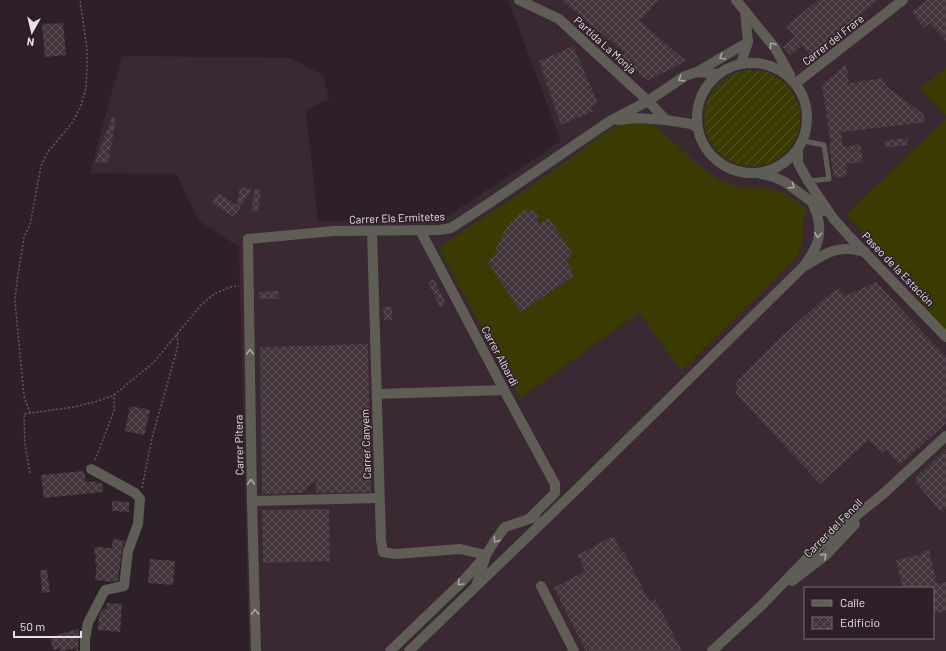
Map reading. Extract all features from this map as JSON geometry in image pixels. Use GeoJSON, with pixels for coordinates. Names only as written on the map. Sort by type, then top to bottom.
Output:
{"type":"FeatureCollection","features":[{"type":"Feature","properties":{"kind":"street","name":"Partida La Monja"},"geometry":{"type":"LineString","coordinates":[[519,0],[559,20],[648,101],[666,120]]}},
{"type":"Feature","properties":{"kind":"street"},"geometry":{"type":"LineString","coordinates":[[736,0],[775,48],[804,96],[808,111],[808,126],[801,145],[787,162],[772,170],[756,173],[742,172],[718,162],[702,141],[698,128],[697,113],[700,98],[707,85],[718,74],[729,67],[741,63],[759,63],[777,68],[794,81]]}},
{"type":"Feature","properties":{"kind":"street","name":"Carrer del Frare"},"geometry":{"type":"LineString","coordinates":[[794,81],[903,0]]}},
{"type":"Feature","properties":{"kind":"street"},"geometry":{"type":"LineString","coordinates":[[741,63],[748,42],[746,11]]}},
{"type":"Feature","properties":{"kind":"street"},"geometry":{"type":"LineString","coordinates":[[697,72],[748,42]]}},
{"type":"Feature","properties":{"kind":"street","name":"Carrer Els Ermitetes"},"geometry":{"type":"LineString","coordinates":[[248,238],[334,232],[439,230],[451,228],[610,121],[648,101],[685,76],[697,72],[718,74]]}},
{"type":"Feature","properties":{"kind":"street","name":"Carrer Els Ermitetes"},"geometry":{"type":"LineString","coordinates":[[610,121],[636,118],[666,120],[691,124],[698,128]]}},
{"type":"Feature","properties":{"kind":"street","name":"Paseo de la Estación"},"geometry":{"type":"LineString","coordinates":[[801,145],[798,163],[808,181],[833,218],[946,337]]}},
{"type":"Feature","properties":{"kind":"street","name":"Paseo de la Estación"},"geometry":{"type":"LineString","coordinates":[[756,173],[774,177],[785,182],[833,218]]}},
{"type":"Feature","properties":{"kind":"street"},"geometry":{"type":"LineString","coordinates":[[409,651],[803,267],[812,254],[818,240],[819,232],[816,209],[811,200]]}},
{"type":"Feature","properties":{"kind":"street","name":"Carrer Albardi"},"geometry":{"type":"LineString","coordinates":[[420,230],[504,390],[556,484],[555,493],[529,519]]}},
{"type":"Feature","properties":{"kind":"street","name":"Carrer Canyem"},"geometry":{"type":"LineString","coordinates":[[372,231],[380,540],[383,552],[394,554],[460,549],[486,555]]}},
{"type":"Feature","properties":{"kind":"street"},"geometry":{"type":"LineString","coordinates":[[840,249],[847,241],[848,235]]}},
{"type":"Feature","properties":{"kind":"street","name":"Carrer Pitera"},"geometry":{"type":"LineString","coordinates":[[248,238],[256,651]]}},
{"type":"Feature","properties":{"kind":"street"},"geometry":{"type":"LineString","coordinates":[[803,267],[828,252],[840,249],[865,252]]}},
{"type":"Feature","properties":{"kind":"street"},"geometry":{"type":"LineString","coordinates":[[376,394],[504,390]]}},
{"type":"Feature","properties":{"kind":"street","name":"Carrer del Fenoll"},"geometry":{"type":"LineString","coordinates":[[712,651],[761,606],[826,555],[883,494],[946,436]]}},
{"type":"Feature","properties":{"kind":"street"},"geometry":{"type":"LineString","coordinates":[[85,651],[85,639],[88,623],[105,590],[124,586],[128,550],[138,524],[140,499],[135,493],[91,469]]}},
{"type":"Feature","properties":{"kind":"street"},"geometry":{"type":"LineString","coordinates":[[252,502],[379,498]]}},
{"type":"Feature","properties":{"kind":"street"},"geometry":{"type":"LineString","coordinates":[[390,651],[463,581],[486,555],[505,527],[554,511]]}},
{"type":"Feature","properties":{"kind":"street"},"geometry":{"type":"LineString","coordinates":[[476,587],[486,555]]}},
{"type":"Feature","properties":{"kind":"street"},"geometry":{"type":"LineString","coordinates":[[541,586],[574,651]]}},
{"type":"Feature","properties":{"kind":"lane"},"geometry":{"type":"LineString","coordinates":[[801,145],[824,145],[829,179],[808,181]]}},
{"type":"Feature","properties":{"kind":"path"},"geometry":{"type":"LineString","coordinates":[[30,413],[24,396],[15,300],[17,281],[24,237],[30,225],[41,166],[47,153],[72,123],[80,108],[86,88],[87,49],[80,0]]}},
{"type":"Feature","properties":{"kind":"path"},"geometry":{"type":"LineString","coordinates":[[30,473],[25,445],[24,414],[74,407],[114,395],[154,362],[201,305],[214,294],[230,287],[249,284]]}},
{"type":"Feature","properties":{"kind":"path"},"geometry":{"type":"LineString","coordinates":[[140,499],[152,438],[178,346],[177,334]]}},
{"type":"Feature","properties":{"kind":"path"},"geometry":{"type":"LineString","coordinates":[[91,469],[114,411],[114,395]]}},
{"type":"Feature","properties":{"kind":"shaded area"},"geometry":{"type":"Polygon","coordinates":[[[508,0],[946,0],[946,67],[919,89],[946,116],[946,118],[846,214],[946,332],[946,651],[249,651],[239,247],[199,221],[176,174],[90,173],[122,56],[291,58],[323,75],[329,99],[306,110],[318,222],[448,216],[561,141],[508,0]]]}},
{"type":"Feature","properties":{"kind":"shaded area"},"geometry":{"type":"Polygon","coordinates":[[[946,67],[946,116],[919,89],[946,67]]]}},
{"type":"Feature","properties":{"kind":"shaded area"},"geometry":{"type":"Polygon","coordinates":[[[752,70],[770,74],[779,78],[786,84],[792,91],[796,100],[800,118],[796,136],[792,145],[786,152],[779,158],[770,162],[752,166],[734,162],[725,158],[718,152],[712,145],[708,136],[704,118],[708,100],[712,91],[718,84],[725,78],[734,74],[752,70]]]}},
{"type":"Feature","properties":{"kind":"shaded area"},"geometry":{"type":"Polygon","coordinates":[[[946,118],[946,332],[846,214],[946,118]]]}},
{"type":"Feature","properties":{"kind":"shaded area"},"geometry":{"type":"Polygon","coordinates":[[[638,122],[654,125],[700,166],[720,180],[738,187],[754,187],[777,190],[800,203],[806,209],[806,213],[803,222],[802,244],[797,256],[681,371],[639,312],[520,398],[440,251],[440,246],[544,177],[615,125],[638,122]]]}},
{"type":"Feature","properties":{"kind":"building"},"geometry":{"type":"Polygon","coordinates":[[[561,0],[659,0],[640,21],[686,61],[651,79],[648,80],[643,78],[622,55],[624,52],[561,0]]]}},
{"type":"Feature","properties":{"kind":"building"},"geometry":{"type":"Polygon","coordinates":[[[818,0],[878,0],[810,55],[802,45],[791,55],[783,47],[795,36],[786,26],[818,0]]]}},
{"type":"Feature","properties":{"kind":"building"},"geometry":{"type":"Polygon","coordinates":[[[927,0],[946,0],[946,42],[930,23],[924,28],[912,12],[927,0]]]}},
{"type":"Feature","properties":{"kind":"building"},"geometry":{"type":"Polygon","coordinates":[[[63,23],[66,55],[45,57],[42,24],[63,23]]]}},
{"type":"Feature","properties":{"kind":"building"},"geometry":{"type":"Polygon","coordinates":[[[573,46],[598,103],[591,106],[593,111],[561,125],[539,61],[573,46]]]}},
{"type":"Feature","properties":{"kind":"building"},"geometry":{"type":"Polygon","coordinates":[[[846,64],[849,83],[883,78],[886,86],[923,114],[926,122],[841,132],[843,147],[860,144],[863,162],[846,164],[847,176],[834,178],[829,145],[831,145],[822,85],[846,64]]]}},
{"type":"Feature","properties":{"kind":"building"},"geometry":{"type":"Polygon","coordinates":[[[112,117],[116,118],[108,163],[95,162],[112,117]]]}},
{"type":"Feature","properties":{"kind":"building"},"geometry":{"type":"Polygon","coordinates":[[[907,138],[908,145],[885,148],[884,141],[907,138]]]}},
{"type":"Feature","properties":{"kind":"building"},"geometry":{"type":"Polygon","coordinates":[[[240,187],[252,189],[234,217],[212,203],[218,193],[237,205],[240,187]]]}},
{"type":"Feature","properties":{"kind":"building"},"geometry":{"type":"Polygon","coordinates":[[[255,189],[261,190],[258,212],[251,211],[255,189]]]}},
{"type":"Feature","properties":{"kind":"building"},"geometry":{"type":"Polygon","coordinates":[[[525,210],[535,211],[539,224],[549,218],[573,254],[565,260],[570,266],[573,276],[521,312],[487,261],[495,256],[497,246],[508,225],[525,210]]]}},
{"type":"Feature","properties":{"kind":"building"},"geometry":{"type":"Polygon","coordinates":[[[434,279],[446,304],[440,307],[428,282],[434,279]]]}},
{"type":"Feature","properties":{"kind":"building"},"geometry":{"type":"Polygon","coordinates":[[[876,282],[946,357],[946,423],[900,465],[886,450],[882,453],[869,440],[820,484],[736,394],[737,381],[783,335],[838,288],[845,296],[876,282]]]}},
{"type":"Feature","properties":{"kind":"building"},"geometry":{"type":"Polygon","coordinates":[[[278,291],[279,299],[259,299],[259,292],[278,291]]]}},
{"type":"Feature","properties":{"kind":"building"},"geometry":{"type":"Polygon","coordinates":[[[383,307],[392,307],[392,320],[384,320],[383,307]]]}},
{"type":"Feature","properties":{"kind":"building"},"geometry":{"type":"Polygon","coordinates":[[[368,344],[371,492],[316,493],[316,480],[302,493],[262,494],[260,347],[368,344]]]}},
{"type":"Feature","properties":{"kind":"building"},"geometry":{"type":"Polygon","coordinates":[[[130,406],[150,410],[144,435],[125,431],[130,406]]]}},
{"type":"Feature","properties":{"kind":"building"},"geometry":{"type":"Polygon","coordinates":[[[946,449],[946,507],[941,512],[916,483],[916,477],[946,449]]]}},
{"type":"Feature","properties":{"kind":"building"},"geometry":{"type":"Polygon","coordinates":[[[84,471],[86,482],[97,481],[97,484],[102,483],[103,492],[44,498],[41,475],[84,471]]]}},
{"type":"Feature","properties":{"kind":"building"},"geometry":{"type":"Polygon","coordinates":[[[112,501],[129,502],[129,512],[112,511],[112,501]]]}},
{"type":"Feature","properties":{"kind":"building"},"geometry":{"type":"Polygon","coordinates":[[[329,509],[330,561],[263,563],[262,510],[329,509]]]}},
{"type":"Feature","properties":{"kind":"building"},"geometry":{"type":"Polygon","coordinates":[[[613,536],[622,553],[624,552],[650,602],[655,599],[682,651],[586,651],[554,588],[585,571],[577,555],[613,536]]]}},
{"type":"Feature","properties":{"kind":"building"},"geometry":{"type":"Polygon","coordinates":[[[113,539],[125,541],[122,550],[118,581],[112,582],[95,580],[97,564],[95,564],[95,547],[112,548],[113,539]]]}},
{"type":"Feature","properties":{"kind":"building"},"geometry":{"type":"Polygon","coordinates":[[[929,550],[937,584],[946,582],[946,611],[934,614],[934,587],[903,587],[896,560],[922,554],[922,552],[929,550]]]}},
{"type":"Feature","properties":{"kind":"building"},"geometry":{"type":"Polygon","coordinates":[[[150,559],[175,561],[173,585],[148,583],[150,559]]]}},
{"type":"Feature","properties":{"kind":"building"},"geometry":{"type":"Polygon","coordinates":[[[40,570],[47,570],[50,592],[42,593],[40,570]]]}},
{"type":"Feature","properties":{"kind":"building"},"geometry":{"type":"Polygon","coordinates":[[[107,603],[122,604],[120,632],[98,630],[99,615],[103,609],[106,609],[107,603]]]}},
{"type":"Feature","properties":{"kind":"building"},"geometry":{"type":"Polygon","coordinates":[[[78,629],[78,651],[75,651],[75,648],[64,651],[60,651],[59,648],[53,650],[50,637],[78,629]]]}}]}
